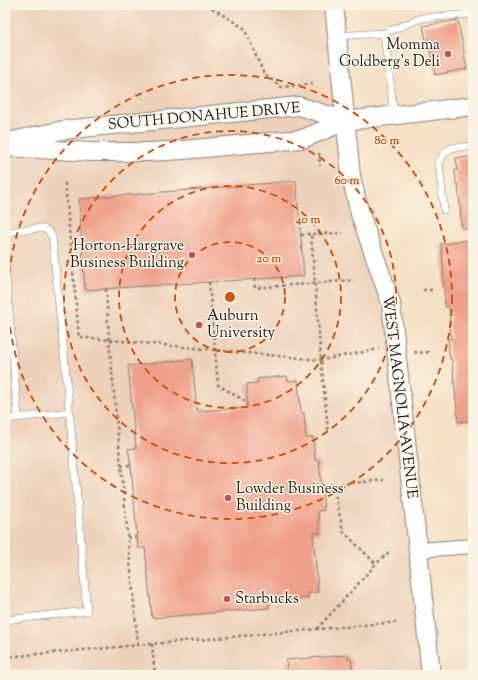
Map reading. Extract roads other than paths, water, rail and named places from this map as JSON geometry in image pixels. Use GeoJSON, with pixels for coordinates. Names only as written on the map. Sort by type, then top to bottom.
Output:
{"type":"FeatureCollection","features":[{"type":"Feature","properties":{"kind":"street","name":"WEST MAGNOLIA AVENUE"},"geometry":{"type":"LineString","coordinates":[[334,5],[351,176],[360,214],[391,303],[430,675]]}},
{"type":"Feature","properties":{"kind":"street","name":"SOUTH DONAHUE DRIVE"},"geometry":{"type":"LineString","coordinates":[[5,142],[63,130],[299,106],[346,121]]}},
{"type":"Feature","properties":{"kind":"street"},"geometry":{"type":"LineString","coordinates":[[346,121],[473,106]]}},
{"type":"Feature","properties":{"kind":"street","name":"SOUTH DONAHUE DRIVE"},"geometry":{"type":"LineString","coordinates":[[5,147],[90,152],[150,152],[183,150],[302,139],[346,121]]}},
{"type":"Feature","properties":{"kind":"street"},"geometry":{"type":"LineString","coordinates":[[418,550],[473,546]]}},
{"type":"Feature","properties":{"kind":"lane"},"geometry":{"type":"LineString","coordinates":[[337,36],[384,33],[422,18],[473,15]]}},
{"type":"Feature","properties":{"kind":"lane"},"geometry":{"type":"LineString","coordinates":[[384,33],[394,115]]}},
{"type":"Feature","properties":{"kind":"lane"},"geometry":{"type":"LineString","coordinates":[[444,210],[438,163],[445,152],[451,148],[473,146]]}},
{"type":"Feature","properties":{"kind":"lane"},"geometry":{"type":"LineString","coordinates":[[5,232],[40,228],[47,230],[52,236],[88,611],[5,620]]}},
{"type":"Feature","properties":{"kind":"lane"},"geometry":{"type":"LineString","coordinates":[[5,266],[18,417]]}},
{"type":"Feature","properties":{"kind":"lane"},"geometry":{"type":"LineString","coordinates":[[5,419],[70,412]]}},
{"type":"Feature","properties":{"kind":"place","name":"Momma Goldberg's Deli"},"geometry":{"type":"Point","coordinates":[448,54]}},
{"type":"Feature","properties":{"kind":"place","name":"Horton-Hargrave Business Building"},"geometry":{"type":"Point","coordinates":[192,255]}},
{"type":"Feature","properties":{"kind":"place","name":"Auburn University"},"geometry":{"type":"Point","coordinates":[199,325]}},
{"type":"Feature","properties":{"kind":"place","name":"Lowder Business Building"},"geometry":{"type":"Point","coordinates":[228,498]}},
{"type":"Feature","properties":{"kind":"place","name":"Starbucks"},"geometry":{"type":"Point","coordinates":[227,599]}}]}
